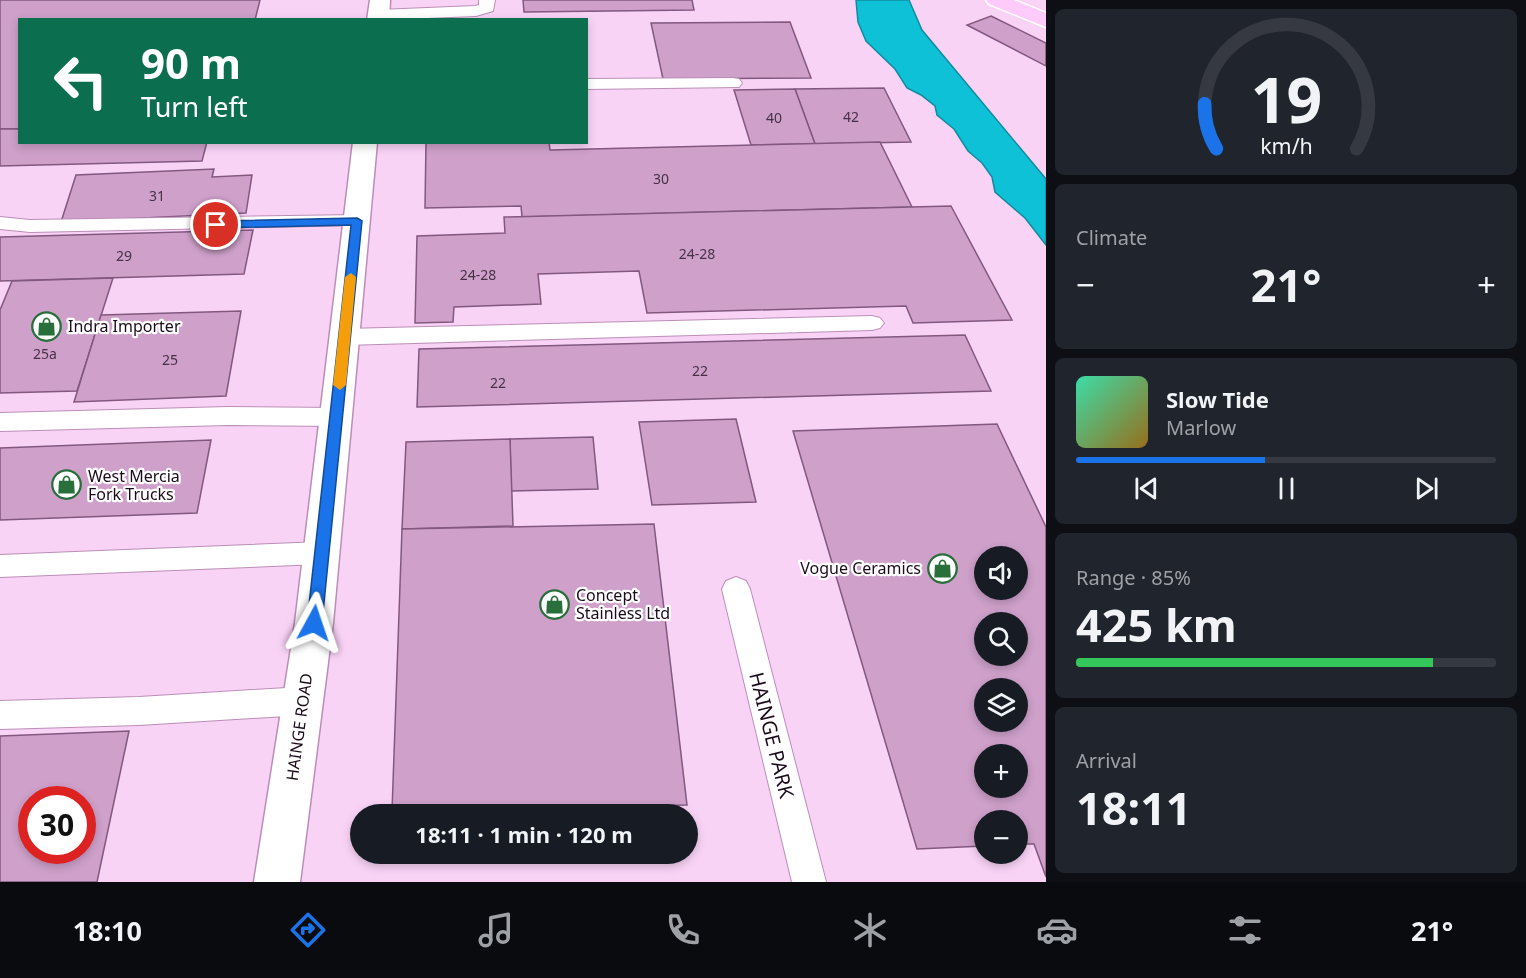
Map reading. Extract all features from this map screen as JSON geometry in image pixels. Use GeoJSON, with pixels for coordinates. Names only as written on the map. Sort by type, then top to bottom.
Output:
{"type":"FeatureCollection","features":[{"type":"Feature","properties":{"kind":"main road"},"geometry":{"type":"LineString","coordinates":[[996,0],[1046,21]]}},
{"type":"Feature","properties":{"kind":"street","name":"HAINGE ROAD"},"geometry":{"type":"LineString","coordinates":[[278,882],[303,700],[337,417],[365,144]]}},
{"type":"Feature","properties":{"kind":"lane"},"geometry":{"type":"LineString","coordinates":[[379,12],[476,11],[487,8],[487,0]]}},
{"type":"Feature","properties":{"kind":"lane"},"geometry":{"type":"LineString","coordinates":[[588,84],[733,83]]}},
{"type":"Feature","properties":{"kind":"lane"},"geometry":{"type":"LineString","coordinates":[[0,223],[30,226],[357,221]]}},
{"type":"Feature","properties":{"kind":"lane"},"geometry":{"type":"LineString","coordinates":[[344,337],[872,323]]}},
{"type":"Feature","properties":{"kind":"lane"},"geometry":{"type":"LineString","coordinates":[[0,422],[228,416],[337,417]]}},
{"type":"Feature","properties":{"kind":"lane"},"geometry":{"type":"LineString","coordinates":[[0,566],[321,553]]}},
{"type":"Feature","properties":{"kind":"lane","name":"HAINGE PARK"},"geometry":{"type":"LineString","coordinates":[[735,589],[809,882]]}},
{"type":"Feature","properties":{"kind":"lane"},"geometry":{"type":"LineString","coordinates":[[0,715],[139,711],[303,700]]}},
{"type":"Feature","properties":{"kind":"water"},"geometry":{"type":"Polygon","coordinates":[[[856,0],[909,0],[922,30],[1046,179],[1046,245],[1025,218],[995,192],[992,177],[982,163],[968,151],[954,129],[937,115],[935,106],[907,88],[895,69],[866,41],[858,22],[856,0]]]}},
{"type":"Feature","properties":{"kind":"building"},"geometry":{"type":"Polygon","coordinates":[[[0,0],[260,0],[256,18],[18,18],[18,129],[0,129],[0,0]]]}},
{"type":"Feature","properties":{"kind":"building"},"geometry":{"type":"Polygon","coordinates":[[[523,0],[692,0],[694,10],[524,12],[523,0]]]}},
{"type":"Feature","properties":{"kind":"building"},"geometry":{"type":"Polygon","coordinates":[[[991,16],[1046,43],[1046,66],[967,25],[991,16]]]}},
{"type":"Feature","properties":{"kind":"building"},"geometry":{"type":"Polygon","coordinates":[[[790,22],[811,78],[663,79],[651,23],[790,22]]]}},
{"type":"Feature","properties":{"kind":"building"},"geometry":{"type":"Polygon","coordinates":[[[884,88],[911,142],[815,144],[795,89],[884,88]]]}},
{"type":"Feature","properties":{"kind":"building"},"geometry":{"type":"Polygon","coordinates":[[[795,89],[815,144],[751,145],[734,90],[795,89]]]}},
{"type":"Feature","properties":{"kind":"building"},"geometry":{"type":"Polygon","coordinates":[[[0,129],[18,129],[18,144],[206,144],[202,161],[0,166],[0,129]]]}},
{"type":"Feature","properties":{"kind":"building"},"geometry":{"type":"Polygon","coordinates":[[[880,142],[912,207],[522,217],[521,206],[425,208],[426,144],[549,144],[550,150],[880,142]]]}},
{"type":"Feature","properties":{"kind":"building"},"geometry":{"type":"Polygon","coordinates":[[[214,169],[212,177],[252,175],[246,213],[61,222],[76,175],[214,169]]]}},
{"type":"Feature","properties":{"kind":"building"},"geometry":{"type":"Polygon","coordinates":[[[951,206],[1012,320],[913,323],[906,306],[647,313],[639,271],[538,274],[541,304],[454,307],[453,322],[415,323],[417,236],[505,233],[504,217],[951,206]]]}},
{"type":"Feature","properties":{"kind":"building"},"geometry":{"type":"Polygon","coordinates":[[[253,230],[244,274],[0,281],[0,237],[253,230]]]}},
{"type":"Feature","properties":{"kind":"building"},"geometry":{"type":"Polygon","coordinates":[[[113,278],[77,391],[0,393],[0,310],[12,281],[113,278]]]}},
{"type":"Feature","properties":{"kind":"building"},"geometry":{"type":"Polygon","coordinates":[[[241,311],[226,396],[74,402],[101,315],[241,311]]]}},
{"type":"Feature","properties":{"kind":"building"},"geometry":{"type":"Polygon","coordinates":[[[965,335],[991,391],[417,407],[419,349],[965,335]]]}},
{"type":"Feature","properties":{"kind":"building"},"geometry":{"type":"Polygon","coordinates":[[[736,419],[756,502],[652,505],[639,422],[736,419]]]}},
{"type":"Feature","properties":{"kind":"building"},"geometry":{"type":"Polygon","coordinates":[[[997,424],[1046,527],[1046,877],[1034,844],[1028,844],[1028,810],[974,810],[974,846],[917,849],[793,431],[997,424]]]}},
{"type":"Feature","properties":{"kind":"building"},"geometry":{"type":"Polygon","coordinates":[[[593,437],[598,489],[511,491],[510,439],[593,437]]]}},
{"type":"Feature","properties":{"kind":"building"},"geometry":{"type":"Polygon","coordinates":[[[510,439],[513,526],[402,529],[406,442],[510,439]]]}},
{"type":"Feature","properties":{"kind":"building"},"geometry":{"type":"Polygon","coordinates":[[[211,440],[197,513],[0,520],[0,448],[211,440]]]}},
{"type":"Feature","properties":{"kind":"building"},"geometry":{"type":"Polygon","coordinates":[[[654,524],[687,804],[392,804],[402,529],[654,524]]]}},
{"type":"Feature","properties":{"kind":"building"},"geometry":{"type":"Polygon","coordinates":[[[129,731],[97,882],[0,882],[0,736],[129,731]]]}},
{"type":"Feature","properties":{"kind":"slow traffic"},"geometry":{"type":"LineString","coordinates":[[340,385],[351,277]]}},
{"type":"Feature","properties":{"kind":"place","name":"Indra Importer"},"geometry":{"type":"Point","coordinates":[47,326]}},
{"type":"Feature","properties":{"kind":"place","name":"West Mercia Fork Trucks"},"geometry":{"type":"Point","coordinates":[67,485]}},
{"type":"Feature","properties":{"kind":"place","name":"Vogue Ceramics"},"geometry":{"type":"Point","coordinates":[942,568]}},
{"type":"Feature","properties":{"kind":"place","name":"Concept Stainless Ltd"},"geometry":{"type":"Point","coordinates":[555,604]}},
{"type":"Feature","properties":{"kind":"route"},"geometry":{"type":"LineString","coordinates":[[216,225],[357,221],[314,623]]}}]}
